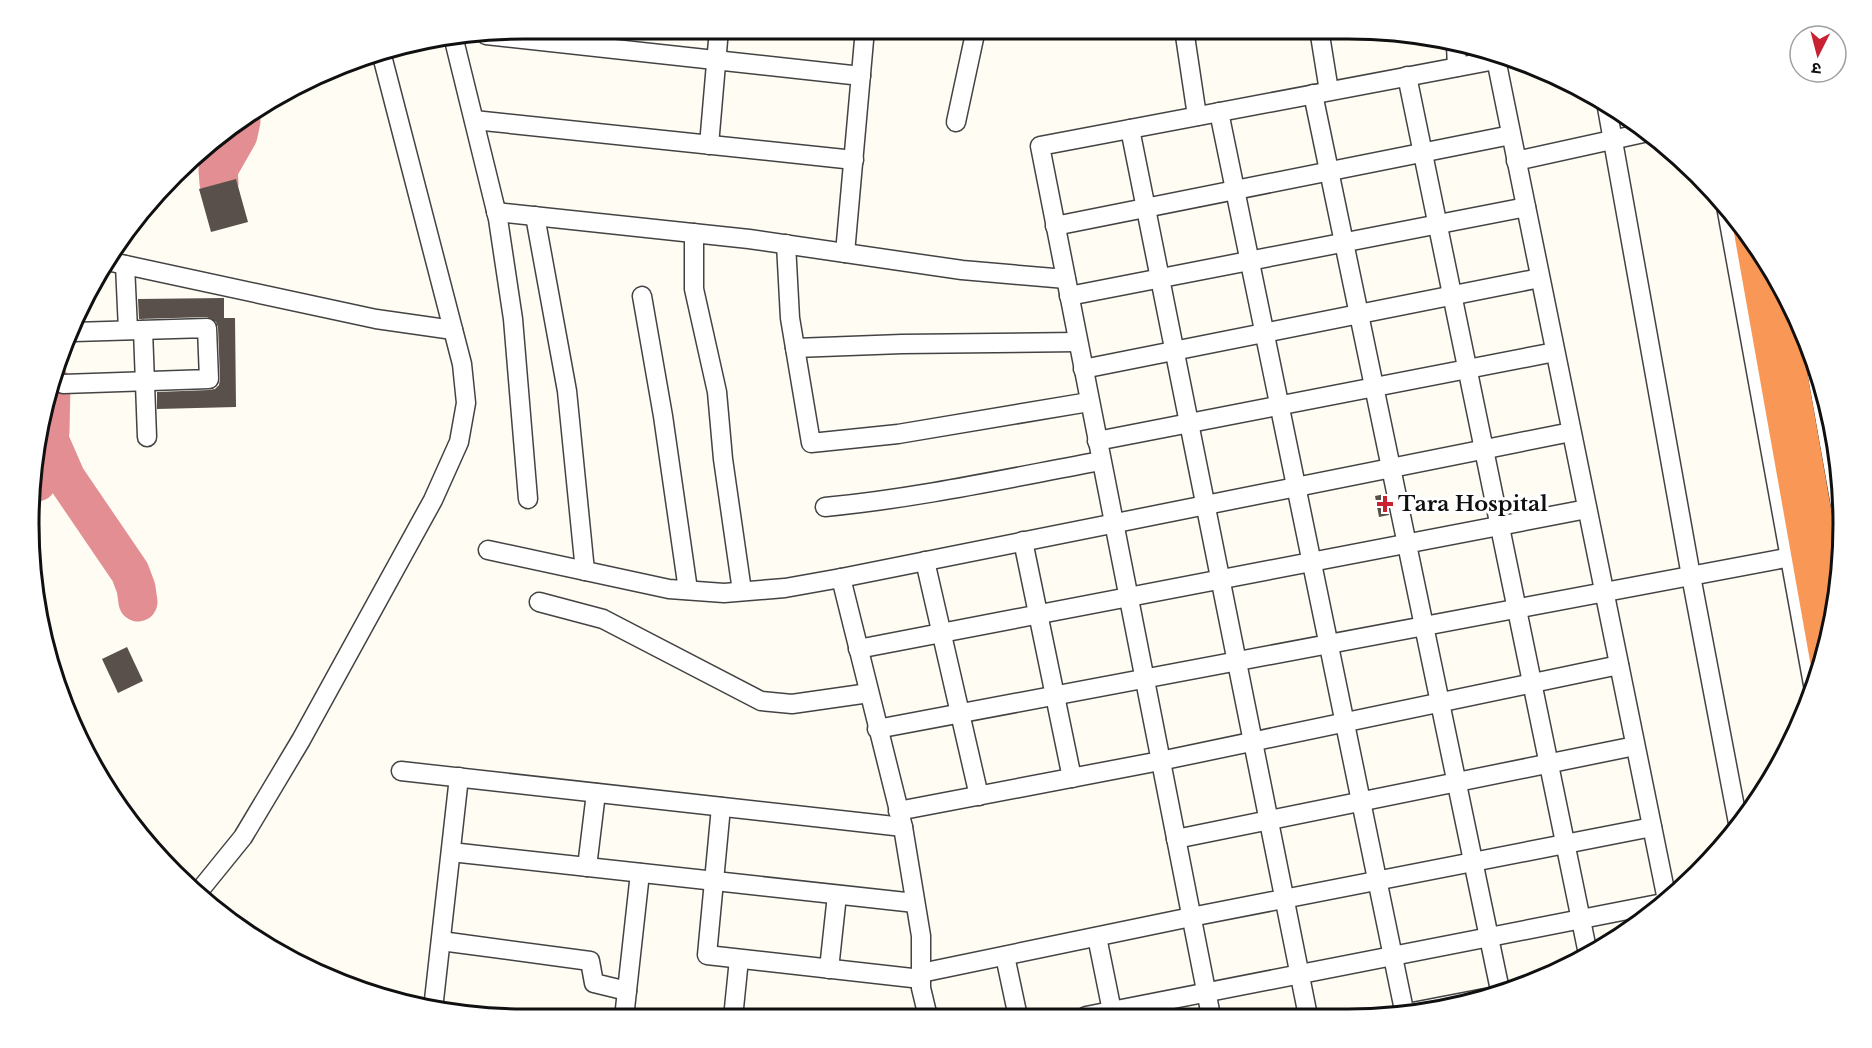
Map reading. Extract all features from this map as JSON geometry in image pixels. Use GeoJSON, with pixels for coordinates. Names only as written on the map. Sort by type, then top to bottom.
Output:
{"type":"FeatureCollection","features":[{"type":"Feature","properties":{"kind":"highway"},"geometry":{"type":"LineString","coordinates":[[1751,256],[1807,556],[1828,594]]}},
{"type":"Feature","properties":{"kind":"highway"},"geometry":{"type":"LineString","coordinates":[[1780,304],[1807,556],[1819,639]]}},
{"type":"Feature","properties":{"kind":"street"},"geometry":{"type":"LineString","coordinates":[[523,39],[861,76]]}},
{"type":"Feature","properties":{"kind":"street"},"geometry":{"type":"LineString","coordinates":[[709,145],[718,39]]}},
{"type":"Feature","properties":{"kind":"street"},"geometry":{"type":"LineString","coordinates":[[845,253],[864,39]]}},
{"type":"Feature","properties":{"kind":"street"},"geometry":{"type":"LineString","coordinates":[[956,122],[974,39]]}},
{"type":"Feature","properties":{"kind":"street"},"geometry":{"type":"LineString","coordinates":[[1185,39],[1197,116]]}},
{"type":"Feature","properties":{"kind":"street"},"geometry":{"type":"LineString","coordinates":[[1319,39],[1321,93],[1329,172],[1499,985]]}},
{"type":"Feature","properties":{"kind":"street"},"geometry":{"type":"LineString","coordinates":[[455,44],[496,212],[513,319],[528,499]]}},
{"type":"Feature","properties":{"kind":"street"},"geometry":{"type":"LineString","coordinates":[[1456,51],[1457,67]]}},
{"type":"Feature","properties":{"kind":"street"},"geometry":{"type":"LineString","coordinates":[[1209,1009],[1040,146],[1457,67],[1485,59]]}},
{"type":"Feature","properties":{"kind":"street"},"geometry":{"type":"LineString","coordinates":[[202,887],[243,837],[289,760],[433,500],[459,442],[466,403],[462,364],[383,60]]}},
{"type":"Feature","properties":{"kind":"street"},"geometry":{"type":"LineString","coordinates":[[1495,62],[1665,891]]}},
{"type":"Feature","properties":{"kind":"street"},"geometry":{"type":"LineString","coordinates":[[1407,76],[1586,946]]}},
{"type":"Feature","properties":{"kind":"street"},"geometry":{"type":"LineString","coordinates":[[1219,112],[1393,956],[1401,1006]]}},
{"type":"Feature","properties":{"kind":"street"},"geometry":{"type":"LineString","coordinates":[[1608,115],[1691,576],[1736,814]]}},
{"type":"Feature","properties":{"kind":"street"},"geometry":{"type":"LineString","coordinates":[[474,120],[854,160]]}},
{"type":"Feature","properties":{"kind":"street"},"geometry":{"type":"LineString","coordinates":[[1130,129],[1307,1009]]}},
{"type":"Feature","properties":{"kind":"street"},"geometry":{"type":"LineString","coordinates":[[1055,226],[1511,135]]}},
{"type":"Feature","properties":{"kind":"street"},"geometry":{"type":"LineString","coordinates":[[1516,161],[1637,135]]}},
{"type":"Feature","properties":{"kind":"street"},"geometry":{"type":"LineString","coordinates":[[496,212],[786,244],[1067,288],[1160,279],[1526,207]]}},
{"type":"Feature","properties":{"kind":"street"},"geometry":{"type":"LineString","coordinates":[[536,216],[567,390],[585,571]]}},
{"type":"Feature","properties":{"kind":"street"},"geometry":{"type":"LineString","coordinates":[[1731,226],[1807,556],[1813,662]]}},
{"type":"Feature","properties":{"kind":"street"},"geometry":{"type":"LineString","coordinates":[[694,233],[694,289],[717,392],[723,459],[742,591]]}},
{"type":"Feature","properties":{"kind":"street"},"geometry":{"type":"LineString","coordinates":[[786,244],[790,318],[811,443],[897,434],[1089,402]]}},
{"type":"Feature","properties":{"kind":"street"},"geometry":{"type":"LineString","coordinates":[[116,263],[376,319],[453,330]]}},
{"type":"Feature","properties":{"kind":"street"},"geometry":{"type":"LineString","coordinates":[[125,265],[145,381],[147,437]]}},
{"type":"Feature","properties":{"kind":"street"},"geometry":{"type":"LineString","coordinates":[[1083,369],[1540,278]]}},
{"type":"Feature","properties":{"kind":"street"},"geometry":{"type":"LineString","coordinates":[[642,296],[663,416],[688,590]]}},
{"type":"Feature","properties":{"kind":"street"},"geometry":{"type":"LineString","coordinates":[[63,384],[209,379],[207,328],[79,332]]}},
{"type":"Feature","properties":{"kind":"street"},"geometry":{"type":"LineString","coordinates":[[795,348],[1078,342]]}},
{"type":"Feature","properties":{"kind":"street"},"geometry":{"type":"LineString","coordinates":[[1097,441],[1555,351]]}},
{"type":"Feature","properties":{"kind":"street"},"geometry":{"type":"LineString","coordinates":[[488,550],[669,589],[724,592],[784,588],[1571,432]]}},
{"type":"Feature","properties":{"kind":"street"},"geometry":{"type":"LineString","coordinates":[[825,507],[914,495],[1101,461]]}},
{"type":"Feature","properties":{"kind":"street"},"geometry":{"type":"LineString","coordinates":[[858,649],[1587,510]]}},
{"type":"Feature","properties":{"kind":"street"},"geometry":{"type":"LineString","coordinates":[[1023,541],[1072,778]]}},
{"type":"Feature","properties":{"kind":"street"},"geometry":{"type":"LineString","coordinates":[[878,729],[1807,556]]}},
{"type":"Feature","properties":{"kind":"street"},"geometry":{"type":"LineString","coordinates":[[925,561],[979,796]]}},
{"type":"Feature","properties":{"kind":"street"},"geometry":{"type":"LineString","coordinates":[[841,578],[900,819],[921,936],[921,988],[926,1009]]}},
{"type":"Feature","properties":{"kind":"street"},"geometry":{"type":"LineString","coordinates":[[539,602],[603,619],[761,701],[792,704],[869,693]]}},
{"type":"Feature","properties":{"kind":"street"},"geometry":{"type":"LineString","coordinates":[[401,771],[721,807],[900,819],[979,796],[1253,742],[1619,665]]}},
{"type":"Feature","properties":{"kind":"street"},"geometry":{"type":"LineString","coordinates":[[1176,839],[1635,746]]}},
{"type":"Feature","properties":{"kind":"street"},"geometry":{"type":"LineString","coordinates":[[434,1001],[459,777]]}},
{"type":"Feature","properties":{"kind":"street"},"geometry":{"type":"LineString","coordinates":[[587,867],[596,793]]}},
{"type":"Feature","properties":{"kind":"street"},"geometry":{"type":"LineString","coordinates":[[721,807],[707,955],[829,969],[921,976],[1191,917],[1652,827]]}},
{"type":"Feature","properties":{"kind":"street"},"geometry":{"type":"LineString","coordinates":[[451,852],[915,903]]}},
{"type":"Feature","properties":{"kind":"street"},"geometry":{"type":"LineString","coordinates":[[625,1009],[640,873]]}},
{"type":"Feature","properties":{"kind":"street"},"geometry":{"type":"LineString","coordinates":[[829,969],[837,895]]}},
{"type":"Feature","properties":{"kind":"street"},"geometry":{"type":"LineString","coordinates":[[1135,1009],[1646,906]]}},
{"type":"Feature","properties":{"kind":"street"},"geometry":{"type":"LineString","coordinates":[[1097,937],[1112,1009]]}},
{"type":"Feature","properties":{"kind":"street"},"geometry":{"type":"LineString","coordinates":[[441,941],[590,961],[594,983],[627,990]]}},
{"type":"Feature","properties":{"kind":"street"},"geometry":{"type":"LineString","coordinates":[[1005,956],[1016,1009]]}},
{"type":"Feature","properties":{"kind":"street"},"geometry":{"type":"LineString","coordinates":[[734,1009],[739,959]]}},
{"type":"Feature","properties":{"kind":"building"},"geometry":{"type":"Polygon","coordinates":[[[236,179],[248,222],[211,232],[199,189],[236,179]]]}},
{"type":"Feature","properties":{"kind":"building"},"geometry":{"type":"Polygon","coordinates":[[[224,298],[224,318],[235,318],[236,407],[157,409],[157,392],[209,390],[219,385],[218,327],[216,322],[207,317],[139,319],[138,299],[224,298]]]}},
{"type":"Feature","properties":{"kind":"building"},"geometry":{"type":"Polygon","coordinates":[[[1385,494],[1389,515],[1379,517],[1375,496],[1385,494]]]}},
{"type":"Feature","properties":{"kind":"building"},"geometry":{"type":"Polygon","coordinates":[[[127,647],[143,681],[118,693],[102,659],[127,647]]]}},
{"type":"Feature","properties":{"kind":"taxiway"},"geometry":{"type":"LineString","coordinates":[[219,183],[218,170],[239,132]]}},
{"type":"Feature","properties":{"kind":"taxiway"},"geometry":{"type":"LineString","coordinates":[[42,467],[50,420]]}},
{"type":"Feature","properties":{"kind":"taxiway"},"geometry":{"type":"LineString","coordinates":[[49,439],[66,478],[130,572],[138,602]]}},
{"type":"Feature","properties":{"kind":"place","name":"Tara Hospital"},"geometry":{"type":"Point","coordinates":[1385,504]}}]}
